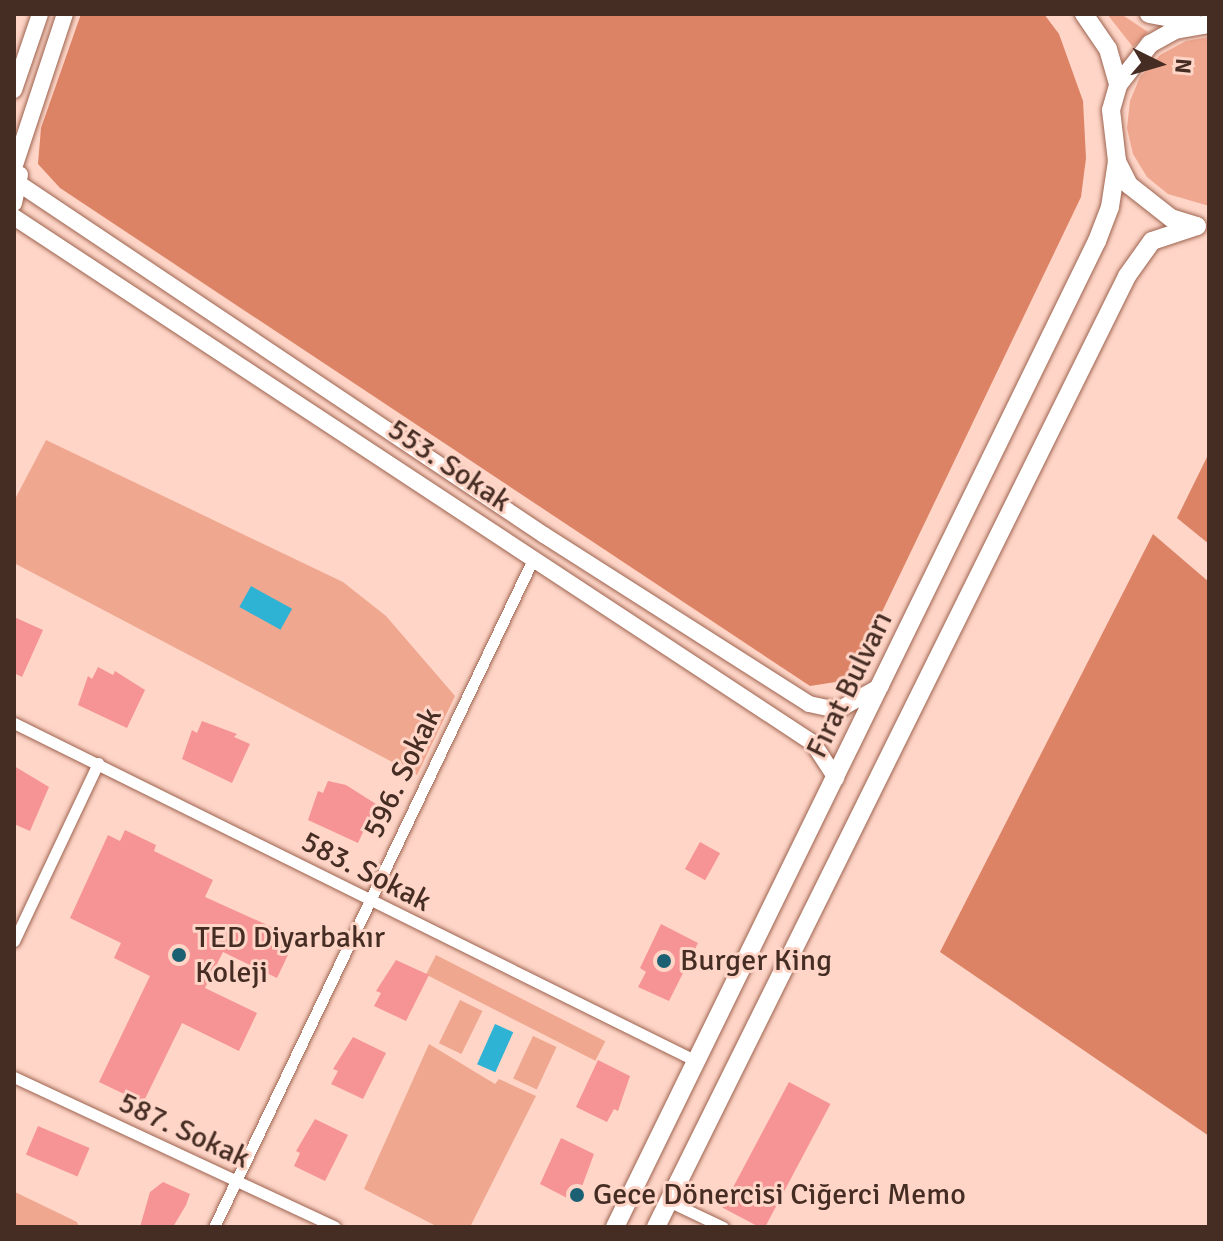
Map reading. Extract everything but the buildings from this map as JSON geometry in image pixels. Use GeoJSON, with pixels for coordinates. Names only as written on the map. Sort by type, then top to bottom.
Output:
{"type":"FeatureCollection","features":[{"type":"Feature","properties":{"kind":"main road"},"geometry":{"type":"LineString","coordinates":[[14,90],[40,14]]}},
{"type":"Feature","properties":{"kind":"main road"},"geometry":{"type":"LineString","coordinates":[[14,203],[21,185],[15,164],[65,14]]}},
{"type":"Feature","properties":{"kind":"main road"},"geometry":{"type":"LineString","coordinates":[[1084,14],[1108,49],[1118,85],[1111,123],[1117,161],[1148,204],[1203,226]]}},
{"type":"Feature","properties":{"kind":"main road"},"geometry":{"type":"LineString","coordinates":[[1149,14],[1206,24]]}},
{"type":"Feature","properties":{"kind":"main road"},"geometry":{"type":"LineString","coordinates":[[1118,85],[1150,44],[1175,30],[1206,24]]}},
{"type":"Feature","properties":{"kind":"main road","name":"Fırat Bulvarı"},"geometry":{"type":"LineString","coordinates":[[615,1227],[1097,241],[1110,207],[1117,161]]}},
{"type":"Feature","properties":{"kind":"main road"},"geometry":{"type":"LineString","coordinates":[[21,185],[544,535],[809,704],[838,710],[882,685]]}},
{"type":"Feature","properties":{"kind":"main road","name":"553. Sokak"},"geometry":{"type":"LineString","coordinates":[[14,217],[813,743],[836,778]]}},
{"type":"Feature","properties":{"kind":"main road"},"geometry":{"type":"LineString","coordinates":[[656,1227],[1127,276],[1152,241],[1203,226]]}},
{"type":"Feature","properties":{"kind":"street","name":"596. Sokak"},"geometry":{"type":"LineString","coordinates":[[214,1227],[534,557]]}},
{"type":"Feature","properties":{"kind":"street","name":"583. Sokak"},"geometry":{"type":"LineString","coordinates":[[14,723],[368,902],[698,1062]]}},
{"type":"Feature","properties":{"kind":"street"},"geometry":{"type":"LineString","coordinates":[[14,941],[98,763]]}},
{"type":"Feature","properties":{"kind":"street","name":"587. Sokak"},"geometry":{"type":"LineString","coordinates":[[14,1077],[335,1227]]}},
{"type":"Feature","properties":{"kind":"street"},"geometry":{"type":"LineString","coordinates":[[668,1201],[723,1227]]}},
{"type":"Feature","properties":{"kind":"shaded area"},"geometry":{"type":"Polygon","coordinates":[[[81,14],[1044,14],[1059,34],[1083,101],[1086,158],[1081,197],[858,662],[842,681],[810,686],[60,188],[38,164],[41,128],[81,14]]]}},
{"type":"Feature","properties":{"kind":"shaded area"},"geometry":{"type":"Polygon","coordinates":[[[1107,14],[1121,14],[1148,32],[1133,47],[1107,14]]]}},
{"type":"Feature","properties":{"kind":"shaded area"},"geometry":{"type":"Polygon","coordinates":[[[1209,37],[1209,206],[1168,194],[1147,177],[1133,154],[1127,128],[1130,101],[1140,77],[1160,55],[1186,41],[1209,37]]]}},
{"type":"Feature","properties":{"kind":"shaded area"},"geometry":{"type":"Polygon","coordinates":[[[46,440],[343,582],[386,616],[455,696],[417,775],[14,563],[14,501],[46,440]]]}},
{"type":"Feature","properties":{"kind":"shaded area"},"geometry":{"type":"Polygon","coordinates":[[[1209,453],[1209,544],[1177,518],[1209,453]]]}},
{"type":"Feature","properties":{"kind":"shaded area"},"geometry":{"type":"Polygon","coordinates":[[[1153,534],[1209,582],[1209,1136],[940,952],[1153,534]]]}},
{"type":"Feature","properties":{"kind":"shaded area"},"geometry":{"type":"Polygon","coordinates":[[[436,955],[605,1041],[595,1061],[426,975],[436,955]]]}},
{"type":"Feature","properties":{"kind":"shaded area"},"geometry":{"type":"Polygon","coordinates":[[[460,1000],[482,1011],[461,1054],[439,1043],[460,1000]]]}},
{"type":"Feature","properties":{"kind":"shaded area"},"geometry":{"type":"Polygon","coordinates":[[[533,1036],[557,1047],[537,1090],[513,1079],[533,1036]]]}},
{"type":"Feature","properties":{"kind":"shaded area"},"geometry":{"type":"Polygon","coordinates":[[[429,1044],[495,1084],[499,1079],[536,1096],[470,1227],[438,1227],[364,1189],[429,1044]]]}},
{"type":"Feature","properties":{"kind":"shaded area"},"geometry":{"type":"Polygon","coordinates":[[[15,1192],[77,1222],[79,1227],[14,1227],[15,1192]]]}},
{"type":"Feature","properties":{"kind":"water"},"geometry":{"type":"Polygon","coordinates":[[[251,586],[292,609],[280,630],[239,607],[251,586]]]}},
{"type":"Feature","properties":{"kind":"water"},"geometry":{"type":"Polygon","coordinates":[[[495,1024],[513,1032],[495,1072],[477,1064],[495,1024]]]}},
{"type":"Feature","properties":{"kind":"place","name":"TED Diyarbakır Koleji"},"geometry":{"type":"Point","coordinates":[179,955]}},
{"type":"Feature","properties":{"kind":"place","name":"Burger King"},"geometry":{"type":"Point","coordinates":[664,961]}},
{"type":"Feature","properties":{"kind":"place","name":"Gece Dönercisi Ciğerci Memo"},"geometry":{"type":"Point","coordinates":[577,1195]}}]}
